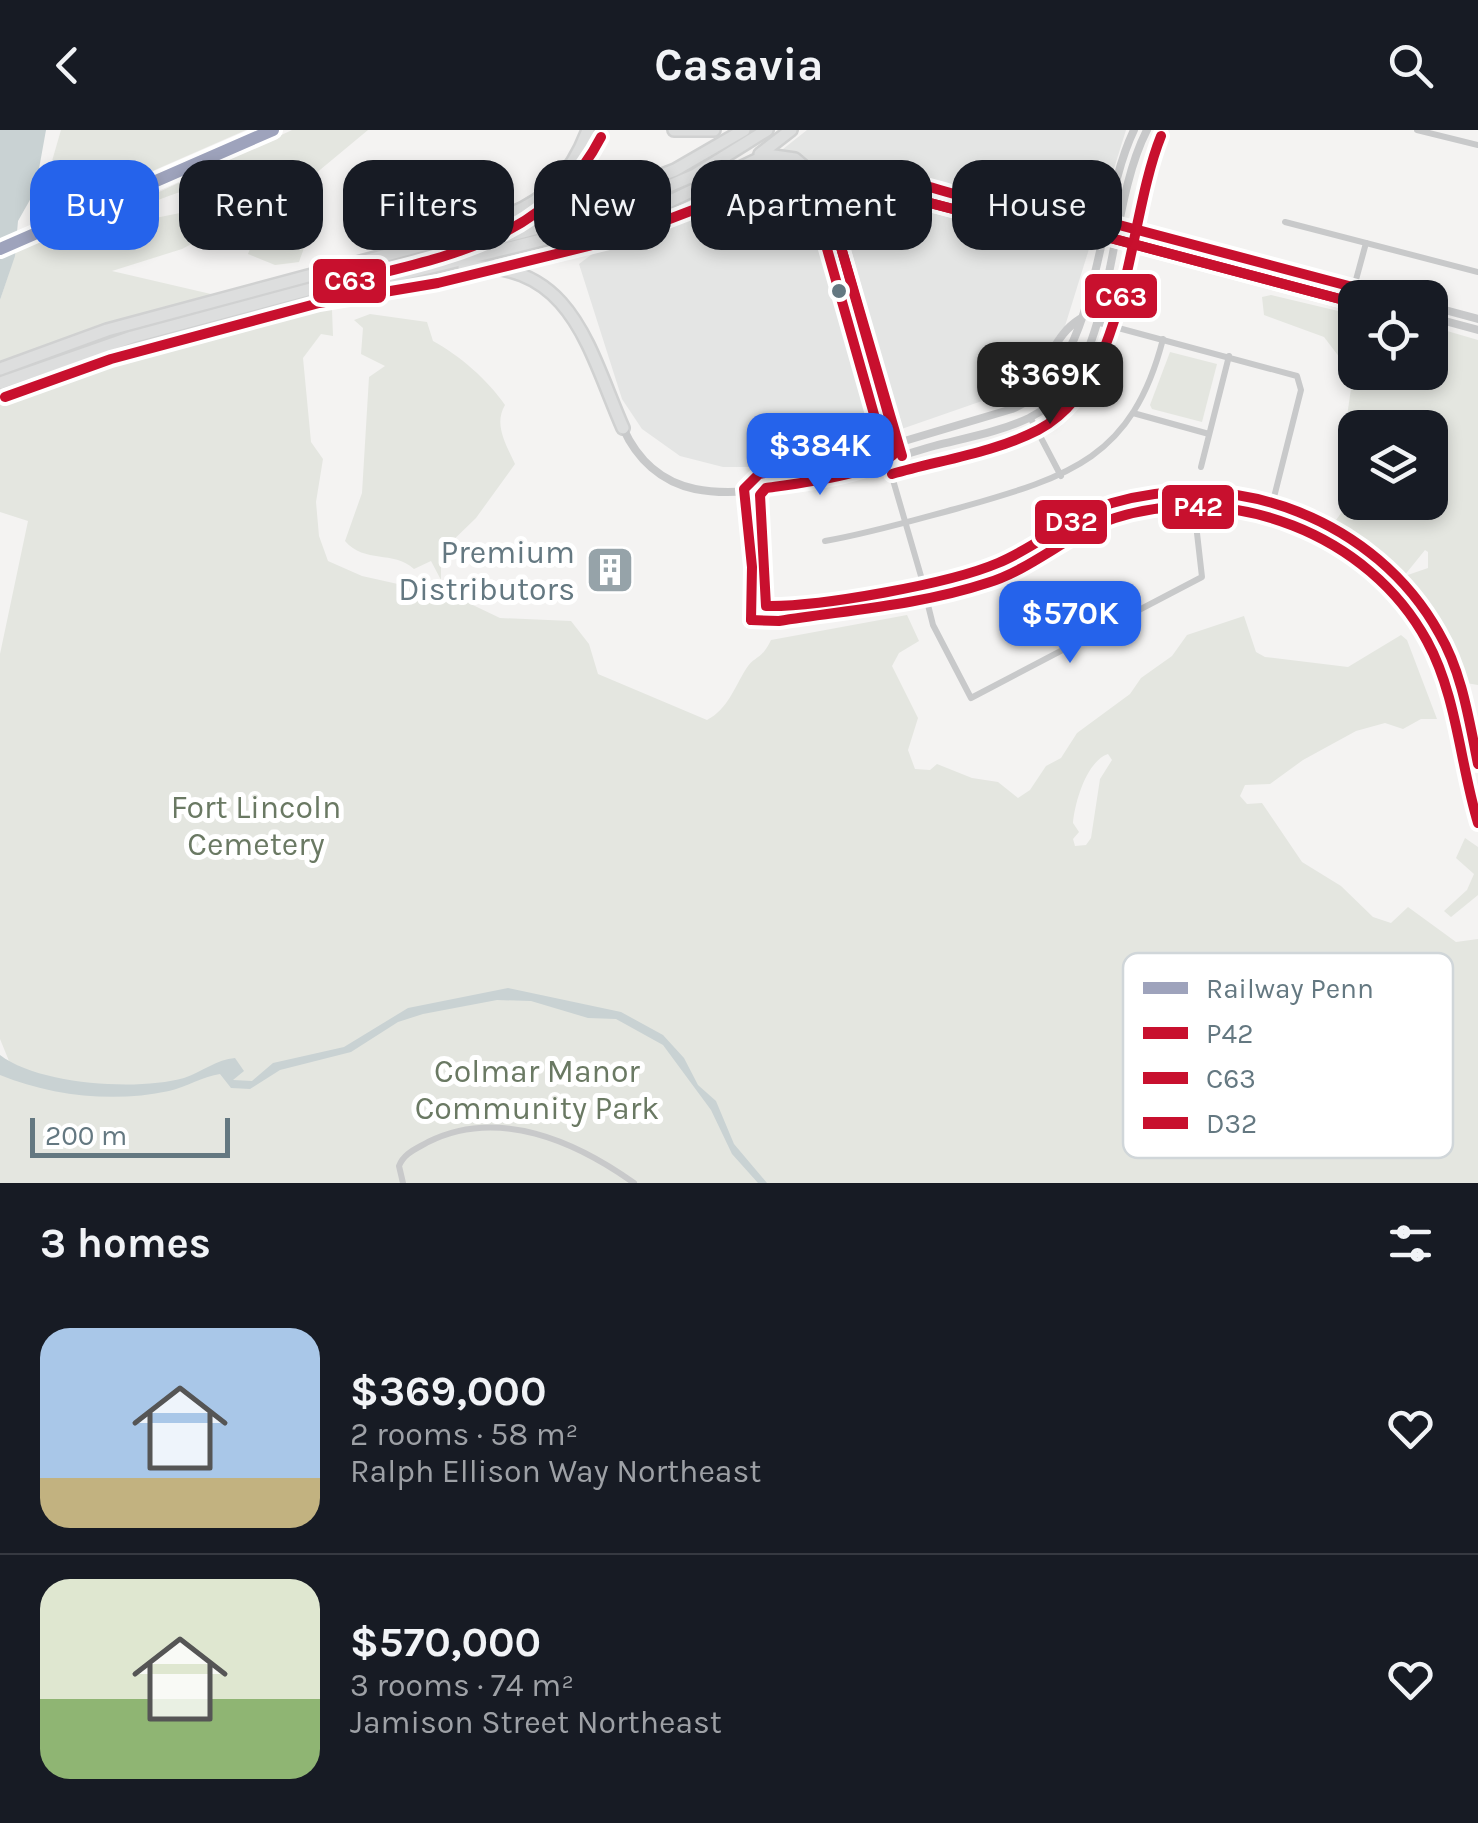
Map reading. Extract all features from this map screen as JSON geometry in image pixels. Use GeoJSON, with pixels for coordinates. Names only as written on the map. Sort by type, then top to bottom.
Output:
{"type":"FeatureCollection","features":[{"type":"Feature","properties":{"kind":"highway"},"geometry":{"type":"LineString","coordinates":[[403,251],[534,202],[565,175],[588,130]]}},
{"type":"Feature","properties":{"kind":"highway"},"geometry":{"type":"LineString","coordinates":[[674,130],[714,130]]}},
{"type":"Feature","properties":{"kind":"highway"},"geometry":{"type":"LineString","coordinates":[[2,368],[106,330],[644,183],[744,130]]}},
{"type":"Feature","properties":{"kind":"highway"},"geometry":{"type":"LineString","coordinates":[[0,383],[107,344],[637,200],[695,175],[768,130]]}},
{"type":"Feature","properties":{"kind":"highway"},"geometry":{"type":"LineString","coordinates":[[751,160],[790,130]]}},
{"type":"Feature","properties":{"kind":"highway"},"geometry":{"type":"LineString","coordinates":[[756,160],[767,155],[791,160]]}},
{"type":"Feature","properties":{"kind":"highway"},"geometry":{"type":"LineString","coordinates":[[391,277],[638,216],[691,191]]}},
{"type":"Feature","properties":{"kind":"highway"},"geometry":{"type":"LineString","coordinates":[[316,288],[477,267],[516,273],[544,286],[578,321],[623,428]]}},
{"type":"Feature","properties":{"kind":"street"},"geometry":{"type":"LineString","coordinates":[[1122,169],[1134,130]]}},
{"type":"Feature","properties":{"kind":"street"},"geometry":{"type":"LineString","coordinates":[[1122,214],[1147,130]]}},
{"type":"Feature","properties":{"kind":"street"},"geometry":{"type":"LineString","coordinates":[[1417,130],[1478,145]]}},
{"type":"Feature","properties":{"kind":"street"},"geometry":{"type":"LineString","coordinates":[[1284,222],[1478,272]]}},
{"type":"Feature","properties":{"kind":"street"},"geometry":{"type":"LineString","coordinates":[[1122,225],[1338,283]]}},
{"type":"Feature","properties":{"kind":"street"},"geometry":{"type":"LineString","coordinates":[[1122,238],[1338,294]]}},
{"type":"Feature","properties":{"kind":"street"},"geometry":{"type":"LineString","coordinates":[[1356,280],[1366,242]]}},
{"type":"Feature","properties":{"kind":"street"},"geometry":{"type":"LineString","coordinates":[[826,250],[923,583]]}},
{"type":"Feature","properties":{"kind":"street"},"geometry":{"type":"LineString","coordinates":[[744,489],[759,474],[812,467],[1012,409],[1033,398],[1064,366],[1098,250]]}},
{"type":"Feature","properties":{"kind":"street"},"geometry":{"type":"LineString","coordinates":[[623,428],[643,461],[670,481],[703,491],[758,488],[831,476],[1030,417],[1055,400],[1075,376],[1095,322],[1113,250]]}},
{"type":"Feature","properties":{"kind":"street"},"geometry":{"type":"LineString","coordinates":[[1210,260],[1213,250]]}},
{"type":"Feature","properties":{"kind":"street"},"geometry":{"type":"LineString","coordinates":[[1448,311],[1478,319]]}},
{"type":"Feature","properties":{"kind":"street"},"geometry":{"type":"LineString","coordinates":[[1024,380],[1040,370],[1057,337],[1080,320]]}},
{"type":"Feature","properties":{"kind":"street"},"geometry":{"type":"LineString","coordinates":[[1095,322],[1290,372],[1300,382],[1270,517]]}},
{"type":"Feature","properties":{"kind":"street"},"geometry":{"type":"LineString","coordinates":[[1448,322],[1478,330]]}},
{"type":"Feature","properties":{"kind":"street"},"geometry":{"type":"LineString","coordinates":[[825,541],[906,523],[1061,476],[1098,452],[1133,413],[1150,381],[1163,339]]}},
{"type":"Feature","properties":{"kind":"street"},"geometry":{"type":"LineString","coordinates":[[1201,467],[1229,356]]}},
{"type":"Feature","properties":{"kind":"street"},"geometry":{"type":"LineString","coordinates":[[1133,413],[1210,434]]}},
{"type":"Feature","properties":{"kind":"street"},"geometry":{"type":"LineString","coordinates":[[1030,417],[1061,476]]}},
{"type":"Feature","properties":{"kind":"street"},"geometry":{"type":"LineString","coordinates":[[758,488],[767,580],[765,622]]}},
{"type":"Feature","properties":{"kind":"street"},"geometry":{"type":"LineString","coordinates":[[744,489],[752,568],[751,620],[765,622],[926,596],[1003,578],[1122,516],[1194,507],[1270,517],[1346,550],[1376,574],[1409,612],[1438,666],[1478,823]]}},
{"type":"Feature","properties":{"kind":"street"},"geometry":{"type":"LineString","coordinates":[[926,596],[933,625],[971,698],[1202,577],[1194,507]]}},
{"type":"Feature","properties":{"kind":"street"},"geometry":{"type":"LineString","coordinates":[[403,1183],[399,1166],[410,1152],[448,1134],[484,1127],[532,1132],[569,1145],[634,1183]]}},
{"type":"Feature","properties":{"kind":"shaded area"},"geometry":{"type":"Polygon","coordinates":[[[0,130],[46,130],[41,160],[30,160],[30,200],[18,221],[15,256],[0,300],[0,130]]]}},
{"type":"Feature","properties":{"kind":"shaded area"},"geometry":{"type":"Polygon","coordinates":[[[807,130],[1126,130],[1117,160],[952,160],[952,250],[1089,250],[1056,355],[1028,385],[890,433],[757,467],[723,467],[680,456],[642,429],[622,399],[579,264],[598,250],[671,250],[671,214],[691,207],[691,250],[932,250],[932,160],[769,160],[807,130]]]}},
{"type":"Feature","properties":{"kind":"shaded area"},"geometry":{"type":"Polygon","coordinates":[[[508,988],[621,1012],[663,1035],[684,1058],[698,1085],[716,1101],[734,1144],[767,1183],[758,1183],[732,1154],[711,1110],[663,1045],[616,1019],[588,1018],[531,1001],[497,1000],[423,1014],[398,1022],[351,1052],[280,1070],[250,1089],[231,1088],[220,1074],[169,1091],[105,1097],[40,1088],[0,1075],[0,1055],[17,1065],[63,1079],[116,1084],[184,1078],[235,1058],[244,1071],[233,1080],[252,1081],[273,1063],[344,1047],[408,1008],[508,988]]]}},
{"type":"Feature","properties":{"kind":"green space"},"geometry":{"type":"Polygon","coordinates":[[[61,130],[246,130],[159,168],[159,160],[52,160],[61,130]]]}},
{"type":"Feature","properties":{"kind":"green space"},"geometry":{"type":"Polygon","coordinates":[[[292,130],[368,130],[323,167],[323,160],[228,160],[292,130]]]}},
{"type":"Feature","properties":{"kind":"green space"},"geometry":{"type":"Polygon","coordinates":[[[179,183],[179,193],[159,200],[159,192],[179,183]]]}},
{"type":"Feature","properties":{"kind":"green space"},"geometry":{"type":"Polygon","coordinates":[[[179,213],[179,250],[112,271],[297,314],[311,308],[332,310],[333,336],[321,334],[303,358],[311,442],[323,459],[316,502],[319,536],[328,561],[362,576],[456,597],[500,618],[571,621],[589,644],[598,674],[707,720],[725,704],[746,669],[771,640],[907,615],[919,641],[899,653],[892,666],[918,718],[908,750],[915,769],[930,770],[937,764],[972,778],[998,782],[1018,798],[1030,790],[1046,766],[1061,758],[1077,733],[1130,694],[1141,678],[1172,656],[1187,635],[1244,616],[1256,652],[1265,657],[1348,667],[1401,635],[1407,640],[1437,719],[1421,719],[1403,729],[1385,723],[1356,731],[1303,760],[1270,784],[1245,785],[1240,796],[1247,804],[1262,803],[1302,862],[1341,886],[1373,917],[1391,923],[1408,907],[1456,942],[1478,939],[1478,1183],[0,1183],[0,1057],[9,1061],[0,1039],[0,654],[28,521],[0,512],[0,300],[16,250],[30,244],[30,250],[159,250],[159,217],[179,213]],[[1108,754],[1094,765],[1076,804],[1073,823],[1079,832],[1073,839],[1075,846],[1086,845],[1091,838],[1100,779],[1112,760],[1108,754]]]}},
{"type":"Feature","properties":{"kind":"green space"},"geometry":{"type":"Polygon","coordinates":[[[249,250],[303,250],[299,262],[275,265],[248,254],[249,250]]]}},
{"type":"Feature","properties":{"kind":"green space"},"geometry":{"type":"Polygon","coordinates":[[[1271,295],[1338,311],[1338,355],[1324,337],[1264,315],[1262,297],[1271,295]]]}},
{"type":"Feature","properties":{"kind":"green space"},"geometry":{"type":"Polygon","coordinates":[[[370,314],[427,322],[433,341],[472,369],[505,405],[501,428],[515,464],[476,518],[441,552],[441,580],[431,561],[414,569],[397,560],[361,552],[345,541],[362,493],[369,377],[385,366],[361,354],[363,328],[354,320],[370,314]]]}},
{"type":"Feature","properties":{"kind":"green space"},"geometry":{"type":"Polygon","coordinates":[[[1448,331],[1478,340],[1478,685],[1454,681],[1435,636],[1399,578],[1428,568],[1428,552],[1425,550],[1404,576],[1354,537],[1329,530],[1338,517],[1448,520],[1448,410],[1348,410],[1351,390],[1448,390],[1448,331]]]}},
{"type":"Feature","properties":{"kind":"green space"},"geometry":{"type":"Polygon","coordinates":[[[1170,352],[1217,364],[1202,422],[1152,409],[1150,405],[1170,352]]]}},
{"type":"Feature","properties":{"kind":"green space"},"geometry":{"type":"Polygon","coordinates":[[[1465,838],[1478,847],[1478,895],[1451,917],[1444,911],[1467,890],[1474,874],[1456,858],[1465,838]]]}},
{"type":"Feature","properties":{"kind":"rail line","name":"Penn"},"geometry":{"type":"LineString","coordinates":[[0,249],[273,130]]}},
{"type":"Feature","properties":{"kind":"transit line","name":"C63"},"geometry":{"type":"LineString","coordinates":[[892,474],[1021,438],[1068,407],[1091,376],[1108,338],[1161,136]]}},
{"type":"Feature","properties":{"kind":"transit line","name":"C63"},"geometry":{"type":"LineString","coordinates":[[349,281],[460,251],[525,221],[554,199],[579,171],[601,137]]}},
{"type":"Feature","properties":{"kind":"transit line","name":"P42"},"geometry":{"type":"LineString","coordinates":[[883,446],[816,210],[820,188],[840,171],[894,178],[1001,205],[1055,208],[1338,283]]}},
{"type":"Feature","properties":{"kind":"transit line","name":"C63"},"geometry":{"type":"LineString","coordinates":[[902,456],[831,213],[834,196],[846,186],[861,185],[1018,226],[1054,223],[1338,298]]}},
{"type":"Feature","properties":{"kind":"transit line","name":"D32"},"geometry":{"type":"LineString","coordinates":[[1338,298],[1054,223],[1018,226],[861,185],[842,188],[832,199],[831,212],[898,449],[876,465],[766,488],[760,495],[766,606],[884,593],[976,571],[1112,503],[1159,493],[1206,492],[1253,498],[1298,512],[1340,532],[1379,560],[1412,593],[1454,664],[1478,764]]}},
{"type":"Feature","properties":{"kind":"transit line","name":"C63"},"geometry":{"type":"LineString","coordinates":[[5,397],[111,359],[319,303],[438,283],[617,239],[691,211]]}},
{"type":"Feature","properties":{"kind":"transit line","name":"P42"},"geometry":{"type":"LineString","coordinates":[[751,620],[752,567],[744,489],[759,474],[820,465],[883,446]]}},
{"type":"Feature","properties":{"kind":"transit line","name":"P42"},"geometry":{"type":"LineString","coordinates":[[751,620],[779,621],[910,602],[962,590],[1004,577],[1098,525],[1159,508],[1205,507],[1249,512],[1293,526],[1333,545],[1370,571],[1402,603],[1427,641],[1445,684],[1478,823]]}},
{"type":"Feature","properties":{"kind":"place","name":"Premium Distributors"},"geometry":{"type":"Point","coordinates":[610,570]}},
{"type":"Feature","properties":{"kind":"park label","name":"Fort Lincoln Cemetery"},"geometry":{"type":"Point","coordinates":[256,826]}},
{"type":"Feature","properties":{"kind":"park label","name":"Colmar Manor Community Park"},"geometry":{"type":"Point","coordinates":[537,1090]}}]}
